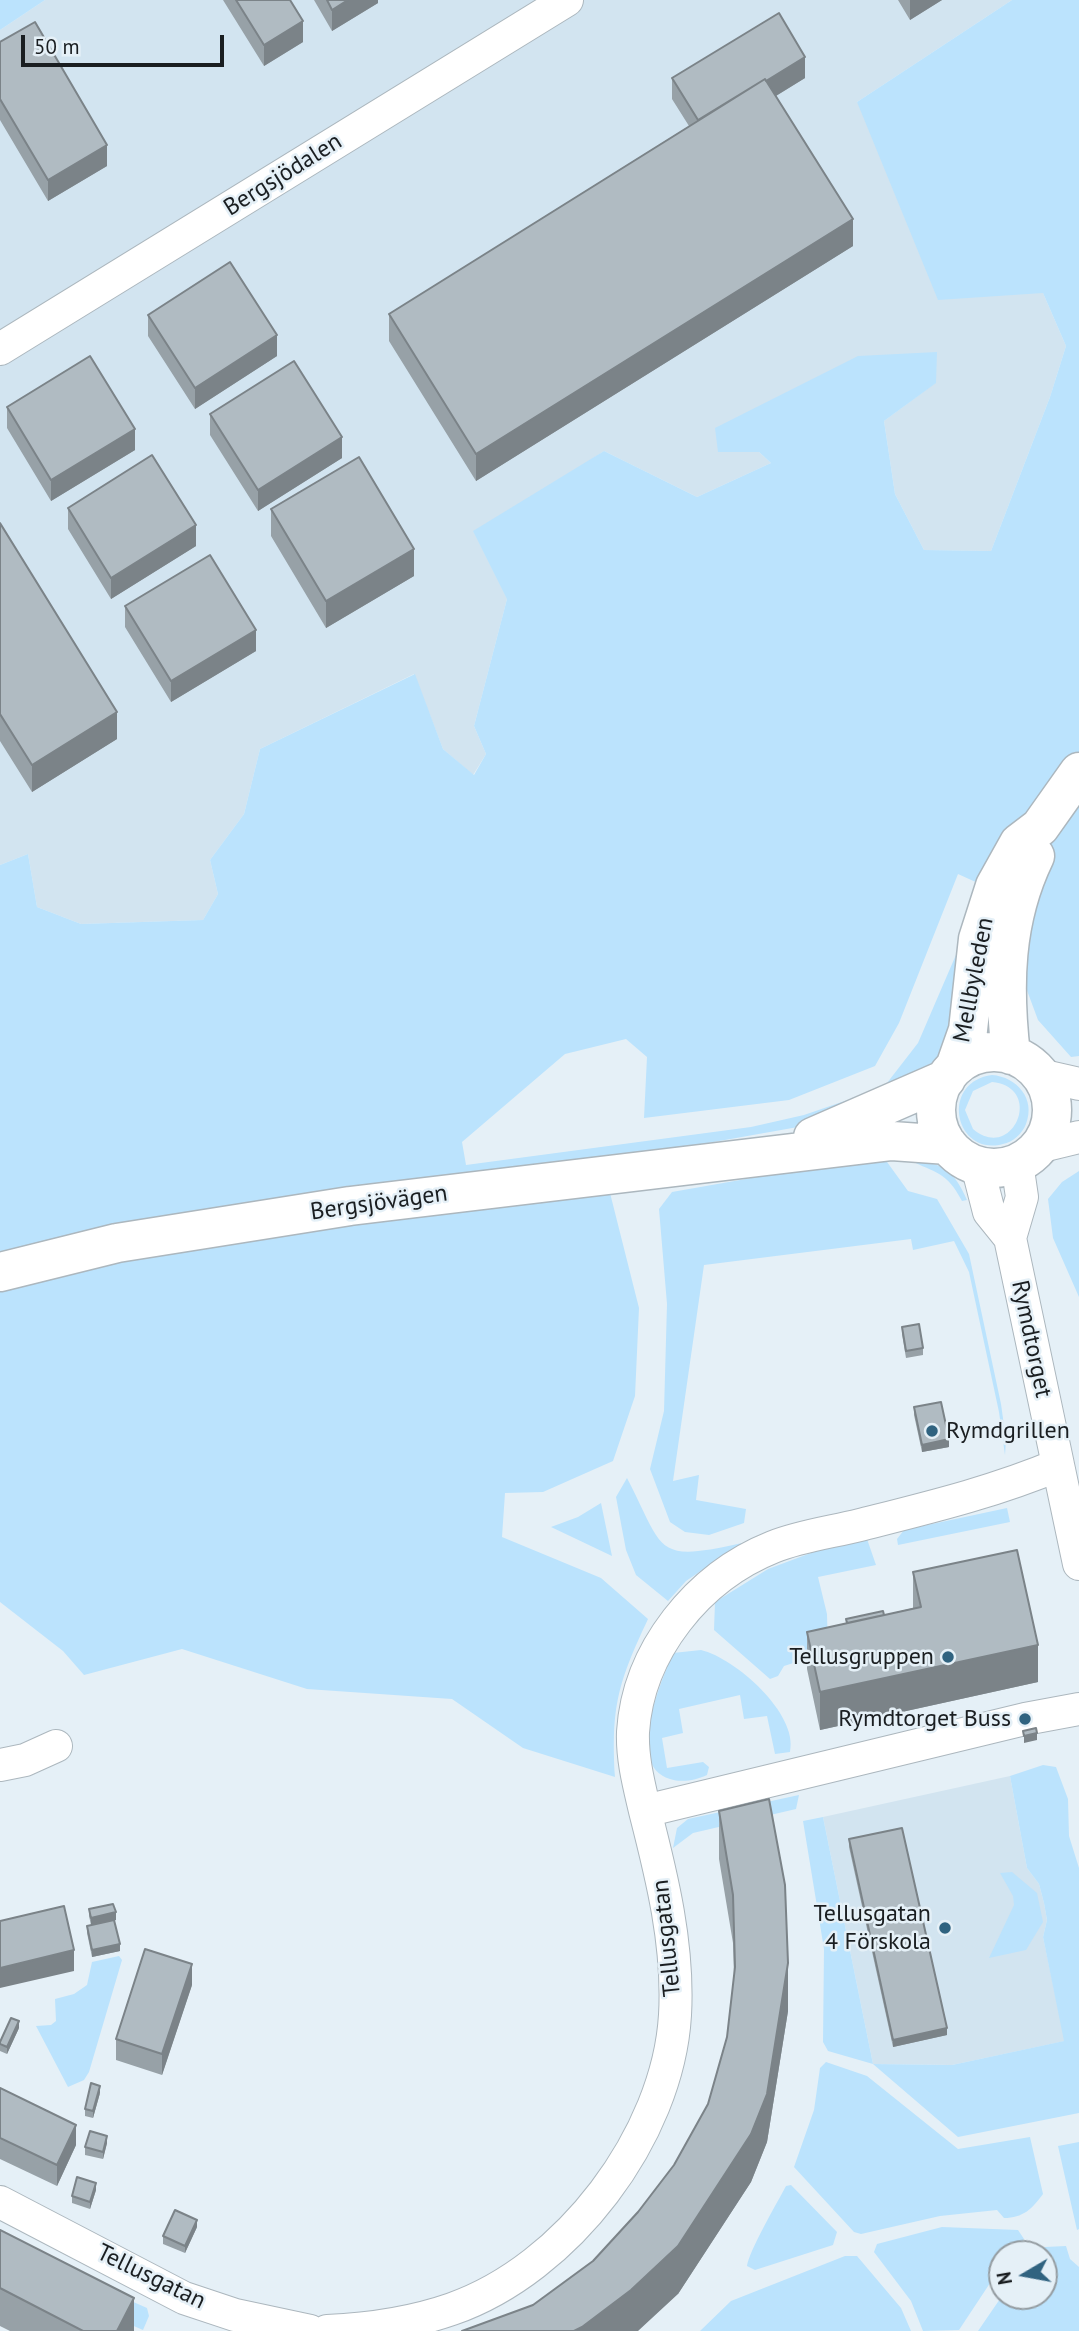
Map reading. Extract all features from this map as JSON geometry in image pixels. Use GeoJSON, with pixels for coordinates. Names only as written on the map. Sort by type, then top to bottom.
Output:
{"type":"FeatureCollection","features":[{"type":"Feature","properties":{"kind":"main road","name":"Mellbyleden"},"geometry":{"type":"LineString","coordinates":[[951,1073],[968,1030],[978,939],[995,886],[1018,843],[1040,827],[1079,772]]}},
{"type":"Feature","properties":{"kind":"main road","name":"Mellbyleden"},"geometry":{"type":"LineString","coordinates":[[1026,1065],[1006,993],[1007,951],[1022,884],[1037,852],[1040,827]]}},
{"type":"Feature","properties":{"kind":"main road","name":"Bergsjövägen"},"geometry":{"type":"LineString","coordinates":[[761,1155],[885,1108],[982,1054],[1026,1065]]}},
{"type":"Feature","properties":{"kind":"main road"},"geometry":{"type":"LineString","coordinates":[[1026,1065],[1048,1090],[1052,1107],[1050,1124],[1028,1155]]}},
{"type":"Feature","properties":{"kind":"main road"},"geometry":{"type":"LineString","coordinates":[[951,1073],[938,1096],[937,1113],[940,1130],[963,1155]]}},
{"type":"Feature","properties":{"kind":"main road","name":"Bergsjövägen"},"geometry":{"type":"LineString","coordinates":[[0,1272],[117,1243],[190,1230],[351,1206],[761,1155],[891,1141],[963,1155],[997,1168],[1028,1155]]}},
{"type":"Feature","properties":{"kind":"street","name":"Bergsjödalen"},"geometry":{"type":"LineString","coordinates":[[0,349],[567,0]]}},
{"type":"Feature","properties":{"kind":"street","name":"Bergsjövägen"},"geometry":{"type":"LineString","coordinates":[[1026,1065],[1079,1084]]}},
{"type":"Feature","properties":{"kind":"street","name":"Bergsjövägen"},"geometry":{"type":"LineString","coordinates":[[1028,1155],[1079,1138]]}},
{"type":"Feature","properties":{"kind":"street","name":"Rymdtorget"},"geometry":{"type":"LineString","coordinates":[[963,1155],[989,1212],[1010,1238],[1079,1563]]}},
{"type":"Feature","properties":{"kind":"street","name":"Rymdtorget"},"geometry":{"type":"LineString","coordinates":[[1010,1238],[1022,1197],[1028,1155]]}},
{"type":"Feature","properties":{"kind":"street","name":"Tellusgatan"},"geometry":{"type":"LineString","coordinates":[[327,2331],[408,2322],[454,2308],[519,2273],[559,2242],[610,2186],[640,2136],[664,2076],[675,2017],[672,1938],[635,1768],[633,1731],[649,1661],[665,1633],[706,1590],[732,1570],[772,1547],[976,1496],[1058,1465]]}},
{"type":"Feature","properties":{"kind":"street"},"geometry":{"type":"LineString","coordinates":[[645,1811],[1025,1719],[1074,1711]]}},
{"type":"Feature","properties":{"kind":"street"},"geometry":{"type":"LineString","coordinates":[[0,1765],[25,1760],[56,1746]]}},
{"type":"Feature","properties":{"kind":"street","name":"Tellusgatan"},"geometry":{"type":"LineString","coordinates":[[0,2202],[184,2298],[235,2315],[310,2331]]}},
{"type":"Feature","properties":{"kind":"shaded area"},"geometry":{"type":"Polygon","coordinates":[[[0,0],[45,0],[0,30],[0,0]]]}},
{"type":"Feature","properties":{"kind":"shaded area"},"geometry":{"type":"Polygon","coordinates":[[[45,0],[1012,0],[857,102],[1043,293],[1066,346],[1050,397],[991,551],[924,550],[895,494],[884,421],[935,383],[718,452],[759,452],[771,463],[697,497],[604,451],[568,475],[507,599],[474,726],[486,754],[473,775],[443,749],[414,674],[260,749],[244,814],[210,860],[218,894],[203,920],[81,924],[37,907],[28,854],[0,865],[0,30],[45,0]]]}},
{"type":"Feature","properties":{"kind":"shaded area"},"geometry":{"type":"Polygon","coordinates":[[[1012,0],[1079,0],[1079,1056],[1071,1057],[1038,1020],[1022,977],[999,1035],[986,1036],[1002,894],[958,874],[899,1023],[875,1066],[789,1100],[644,1118],[647,1057],[626,1039],[565,1054],[462,1142],[466,1165],[751,1127],[804,1115],[868,1093],[798,1127],[691,1146],[467,1174],[609,1189],[639,1308],[635,1396],[613,1461],[543,1492],[505,1493],[502,1537],[601,1578],[648,1619],[623,1678],[619,1695],[614,1731],[615,1777],[523,1748],[452,1699],[307,1689],[182,1649],[84,1675],[63,1651],[0,1602],[0,865],[28,854],[37,907],[81,924],[203,920],[218,894],[210,860],[244,814],[260,749],[415,674],[443,749],[474,775],[486,754],[474,726],[507,599],[473,531],[604,451],[697,497],[771,463],[759,452],[718,452],[715,428],[858,356],[937,352],[936,383],[884,421],[895,494],[924,550],[991,551],[1050,397],[1066,346],[1043,293],[938,300],[857,102],[1012,0]]]}},
{"type":"Feature","properties":{"kind":"shaded area"},"geometry":{"type":"Polygon","coordinates":[[[974,913],[946,1051],[932,1066],[888,1094],[887,1083],[918,1043],[974,913]]]}},
{"type":"Feature","properties":{"kind":"shaded area"},"geometry":{"type":"Polygon","coordinates":[[[992,1075],[1009,1080],[1022,1091],[1028,1106],[1028,1115],[1024,1128],[1014,1139],[1003,1144],[987,1145],[974,1140],[964,1130],[960,1103],[965,1091],[975,1081],[992,1075]],[[992,1082],[973,1091],[965,1110],[973,1129],[987,1137],[1000,1137],[1011,1130],[1020,1108],[1017,1096],[1008,1087],[992,1082]]]}},
{"type":"Feature","properties":{"kind":"shaded area"},"geometry":{"type":"Polygon","coordinates":[[[882,1155],[908,1191],[937,1199],[969,1254],[1001,1404],[1006,1440],[1005,1455],[999,1412],[969,1272],[954,1241],[913,1250],[911,1239],[704,1265],[673,1481],[699,1475],[696,1500],[746,1509],[744,1523],[709,1535],[685,1532],[670,1522],[650,1469],[664,1411],[667,1304],[659,1209],[672,1192],[882,1155]]]}},
{"type":"Feature","properties":{"kind":"shaded area"},"geometry":{"type":"Polygon","coordinates":[[[909,1160],[930,1163],[945,1169],[957,1181],[967,1200],[962,1201],[957,1191],[940,1174],[909,1160]]]}},
{"type":"Feature","properties":{"kind":"shaded area"},"geometry":{"type":"Polygon","coordinates":[[[1079,1171],[1079,1297],[1053,1238],[1048,1199],[1062,1182],[1079,1171]]]}},
{"type":"Feature","properties":{"kind":"shaded area"},"geometry":{"type":"Polygon","coordinates":[[[627,1478],[648,1522],[665,1545],[692,1552],[742,1543],[686,1581],[668,1601],[636,1575],[626,1550],[616,1497],[627,1478]]]}},
{"type":"Feature","properties":{"kind":"shaded area"},"geometry":{"type":"Polygon","coordinates":[[[601,1503],[612,1556],[551,1527],[578,1517],[601,1503]]]}},
{"type":"Feature","properties":{"kind":"shaded area"},"geometry":{"type":"Polygon","coordinates":[[[1007,1508],[1010,1522],[898,1545],[897,1539],[904,1530],[1007,1508]]]}},
{"type":"Feature","properties":{"kind":"shaded area"},"geometry":{"type":"Polygon","coordinates":[[[867,1539],[876,1565],[818,1577],[827,1614],[828,1652],[784,1666],[778,1676],[770,1679],[714,1630],[715,1602],[768,1569],[819,1550],[867,1539]]]}},
{"type":"Feature","properties":{"kind":"shaded area"},"geometry":{"type":"Polygon","coordinates":[[[701,1650],[731,1664],[762,1690],[785,1721],[790,1737],[790,1752],[775,1754],[767,1716],[744,1719],[740,1695],[679,1709],[683,1733],[662,1738],[667,1768],[703,1762],[709,1767],[707,1775],[694,1780],[679,1781],[656,1771],[650,1757],[648,1740],[650,1721],[661,1682],[673,1653],[701,1650]]]}},
{"type":"Feature","properties":{"kind":"shaded area"},"geometry":{"type":"Polygon","coordinates":[[[1043,1765],[1056,1767],[1068,1799],[1069,1836],[1079,1868],[1079,2113],[958,2137],[873,2064],[952,2065],[1064,2041],[1043,1937],[1047,1920],[1044,1903],[1039,1884],[1027,1868],[1010,1776],[1043,1765]]]}},
{"type":"Feature","properties":{"kind":"shaded area","name":"Tellusgatan 4 Förskola"},"geometry":{"type":"Polygon","coordinates":[[[1010,1776],[1027,1868],[1039,1884],[1044,1903],[1047,1920],[1043,1937],[1065,2041],[952,2065],[873,2064],[823,1817],[1010,1776]]]}},
{"type":"Feature","properties":{"kind":"shaded area"},"geometry":{"type":"Polygon","coordinates":[[[799,1795],[796,1809],[693,1833],[673,1848],[677,1828],[688,1819],[799,1795]]]}},
{"type":"Feature","properties":{"kind":"shaded area"},"geometry":{"type":"Polygon","coordinates":[[[823,1817],[873,2064],[828,2051],[823,2042],[824,1949],[803,1821],[823,1817]]]}},
{"type":"Feature","properties":{"kind":"shaded area"},"geometry":{"type":"Polygon","coordinates":[[[1012,1872],[1037,1893],[1043,1922],[1026,1950],[989,1958],[1014,1905],[1013,1896],[1000,1873],[1012,1872]]]}},
{"type":"Feature","properties":{"kind":"shaded area"},"geometry":{"type":"Polygon","coordinates":[[[119,1956],[122,1960],[89,2072],[84,2080],[68,2087],[36,2026],[51,2025],[56,2021],[55,1999],[74,1994],[87,1985],[92,1962],[119,1956]]]}},
{"type":"Feature","properties":{"kind":"shaded area"},"geometry":{"type":"Polygon","coordinates":[[[826,2062],[867,2076],[958,2149],[1030,2137],[1043,2194],[1026,2212],[1011,2218],[1004,2218],[997,2210],[940,2216],[861,2234],[854,2232],[794,2167],[814,2110],[820,2068],[826,2062]]]}},
{"type":"Feature","properties":{"kind":"shaded area"},"geometry":{"type":"Polygon","coordinates":[[[1079,2142],[1079,2229],[1077,2230],[1058,2146],[1079,2142]]]}},
{"type":"Feature","properties":{"kind":"shaded area"},"geometry":{"type":"Polygon","coordinates":[[[791,2185],[837,2232],[833,2245],[755,2270],[747,2266],[753,2250],[786,2186],[791,2185]]]}},
{"type":"Feature","properties":{"kind":"shaded area"},"geometry":{"type":"Polygon","coordinates":[[[942,2227],[1018,2230],[1024,2239],[988,2240],[988,2286],[959,2330],[923,2331],[911,2301],[874,2252],[877,2244],[942,2227]]]}},
{"type":"Feature","properties":{"kind":"shaded area"},"geometry":{"type":"Polygon","coordinates":[[[1058,2246],[1066,2246],[1070,2259],[1079,2267],[1079,2331],[978,2331],[992,2310],[1058,2310],[1058,2246]]]}},
{"type":"Feature","properties":{"kind":"shaded area"},"geometry":{"type":"Polygon","coordinates":[[[845,2256],[857,2256],[901,2308],[911,2331],[700,2331],[731,2301],[845,2256]]]}},
{"type":"Feature","properties":{"kind":"shaded area"},"geometry":{"type":"Polygon","coordinates":[[[86,2281],[147,2308],[149,2316],[143,2330],[99,2311],[86,2281]]]}},
{"type":"Feature","properties":{"kind":"building"},"geometry":{"type":"Polygon","coordinates":[[[236,0],[290,0],[303,21],[264,45],[236,0]]]}},
{"type":"Feature","properties":{"kind":"building"},"geometry":{"type":"Polygon","coordinates":[[[327,0],[348,0],[332,10],[327,0]]]}},
{"type":"Feature","properties":{"kind":"building"},"geometry":{"type":"Polygon","coordinates":[[[779,13],[805,57],[698,120],[672,78],[779,13]]]}},
{"type":"Feature","properties":{"kind":"building"},"geometry":{"type":"Polygon","coordinates":[[[35,22],[107,145],[48,180],[0,99],[0,42],[35,22]]]}},
{"type":"Feature","properties":{"kind":"building"},"geometry":{"type":"Polygon","coordinates":[[[765,79],[853,219],[476,454],[389,314],[765,79]]]}},
{"type":"Feature","properties":{"kind":"building"},"geometry":{"type":"Polygon","coordinates":[[[230,262],[277,335],[195,388],[148,315],[230,262]]]}},
{"type":"Feature","properties":{"kind":"building"},"geometry":{"type":"Polygon","coordinates":[[[90,356],[135,429],[51,480],[7,407],[90,356]]]}},
{"type":"Feature","properties":{"kind":"building"},"geometry":{"type":"Polygon","coordinates":[[[294,361],[342,437],[258,490],[210,414],[294,361]]]}},
{"type":"Feature","properties":{"kind":"building"},"geometry":{"type":"Polygon","coordinates":[[[152,455],[196,525],[111,578],[68,508],[152,455]]]}},
{"type":"Feature","properties":{"kind":"building"},"geometry":{"type":"Polygon","coordinates":[[[359,457],[414,549],[326,601],[271,509],[359,457]]]}},
{"type":"Feature","properties":{"kind":"building"},"geometry":{"type":"Polygon","coordinates":[[[0,523],[117,712],[32,765],[0,714],[0,523]]]}},
{"type":"Feature","properties":{"kind":"building"},"geometry":{"type":"Polygon","coordinates":[[[210,555],[256,630],[171,681],[125,606],[210,555]]]}},
{"type":"Feature","properties":{"kind":"building"},"geometry":{"type":"Polygon","coordinates":[[[919,1324],[923,1348],[906,1351],[902,1327],[919,1324]]]}},
{"type":"Feature","properties":{"kind":"building","name":"Rymdgrillen"},"geometry":{"type":"Polygon","coordinates":[[[941,1402],[949,1439],[922,1445],[914,1407],[941,1402]]]}},
{"type":"Feature","properties":{"kind":"building"},"geometry":{"type":"Polygon","coordinates":[[[1017,1550],[1038,1645],[820,1692],[807,1632],[921,1607],[913,1572],[1017,1550]]]}},
{"type":"Feature","properties":{"kind":"building"},"geometry":{"type":"Polygon","coordinates":[[[883,1611],[884,1615],[847,1623],[846,1619],[883,1611]]]}},
{"type":"Feature","properties":{"kind":"building"},"geometry":{"type":"Polygon","coordinates":[[[1036,1728],[1037,1733],[1024,1736],[1023,1731],[1036,1728]]]}},
{"type":"Feature","properties":{"kind":"building"},"geometry":{"type":"Polygon","coordinates":[[[769,1799],[785,1885],[788,1963],[767,2094],[751,2134],[678,2246],[631,2290],[582,2327],[574,2331],[462,2331],[533,2305],[593,2261],[638,2212],[674,2165],[708,2104],[727,2037],[735,1967],[733,1895],[719,1811],[769,1799]]]}},
{"type":"Feature","properties":{"kind":"building"},"geometry":{"type":"Polygon","coordinates":[[[902,1828],[947,2028],[893,2040],[849,1839],[902,1828]]]}},
{"type":"Feature","properties":{"kind":"building"},"geometry":{"type":"Polygon","coordinates":[[[113,1904],[116,1912],[91,1918],[89,1909],[113,1904]]]}},
{"type":"Feature","properties":{"kind":"building"},"geometry":{"type":"Polygon","coordinates":[[[64,1906],[74,1950],[0,1968],[0,1921],[64,1906]]]}},
{"type":"Feature","properties":{"kind":"building"},"geometry":{"type":"Polygon","coordinates":[[[114,1920],[120,1944],[92,1950],[87,1926],[114,1920]]]}},
{"type":"Feature","properties":{"kind":"building"},"geometry":{"type":"Polygon","coordinates":[[[145,1949],[192,1964],[162,2054],[116,2039],[145,1949]]]}},
{"type":"Feature","properties":{"kind":"building"},"geometry":{"type":"Polygon","coordinates":[[[11,2018],[19,2021],[7,2047],[0,2042],[11,2018]]]}},
{"type":"Feature","properties":{"kind":"building"},"geometry":{"type":"Polygon","coordinates":[[[91,2083],[100,2086],[93,2111],[85,2109],[91,2083]]]}},
{"type":"Feature","properties":{"kind":"building"},"geometry":{"type":"Polygon","coordinates":[[[0,2088],[76,2125],[57,2165],[0,2138],[0,2088]]]}},
{"type":"Feature","properties":{"kind":"building"},"geometry":{"type":"Polygon","coordinates":[[[90,2131],[107,2136],[103,2152],[85,2147],[90,2131]]]}},
{"type":"Feature","properties":{"kind":"building"},"geometry":{"type":"Polygon","coordinates":[[[77,2177],[96,2183],[90,2202],[72,2196],[77,2177]]]}},
{"type":"Feature","properties":{"kind":"building"},"geometry":{"type":"Polygon","coordinates":[[[175,2210],[197,2220],[185,2246],[163,2236],[175,2210]]]}},
{"type":"Feature","properties":{"kind":"building"},"geometry":{"type":"Polygon","coordinates":[[[0,2230],[134,2298],[117,2331],[83,2331],[0,2288],[0,2230]]]}},
{"type":"Feature","properties":{"kind":"place","name":"Rymdgrillen"},"geometry":{"type":"Point","coordinates":[932,1431]}},
{"type":"Feature","properties":{"kind":"place","name":"Tellusgruppen"},"geometry":{"type":"Point","coordinates":[948,1657]}},
{"type":"Feature","properties":{"kind":"place","name":"Rymdtorget Buss"},"geometry":{"type":"Point","coordinates":[1025,1719]}},
{"type":"Feature","properties":{"kind":"place","name":"Tellusgatan 4 Förskola"},"geometry":{"type":"Point","coordinates":[945,1928]}}]}
